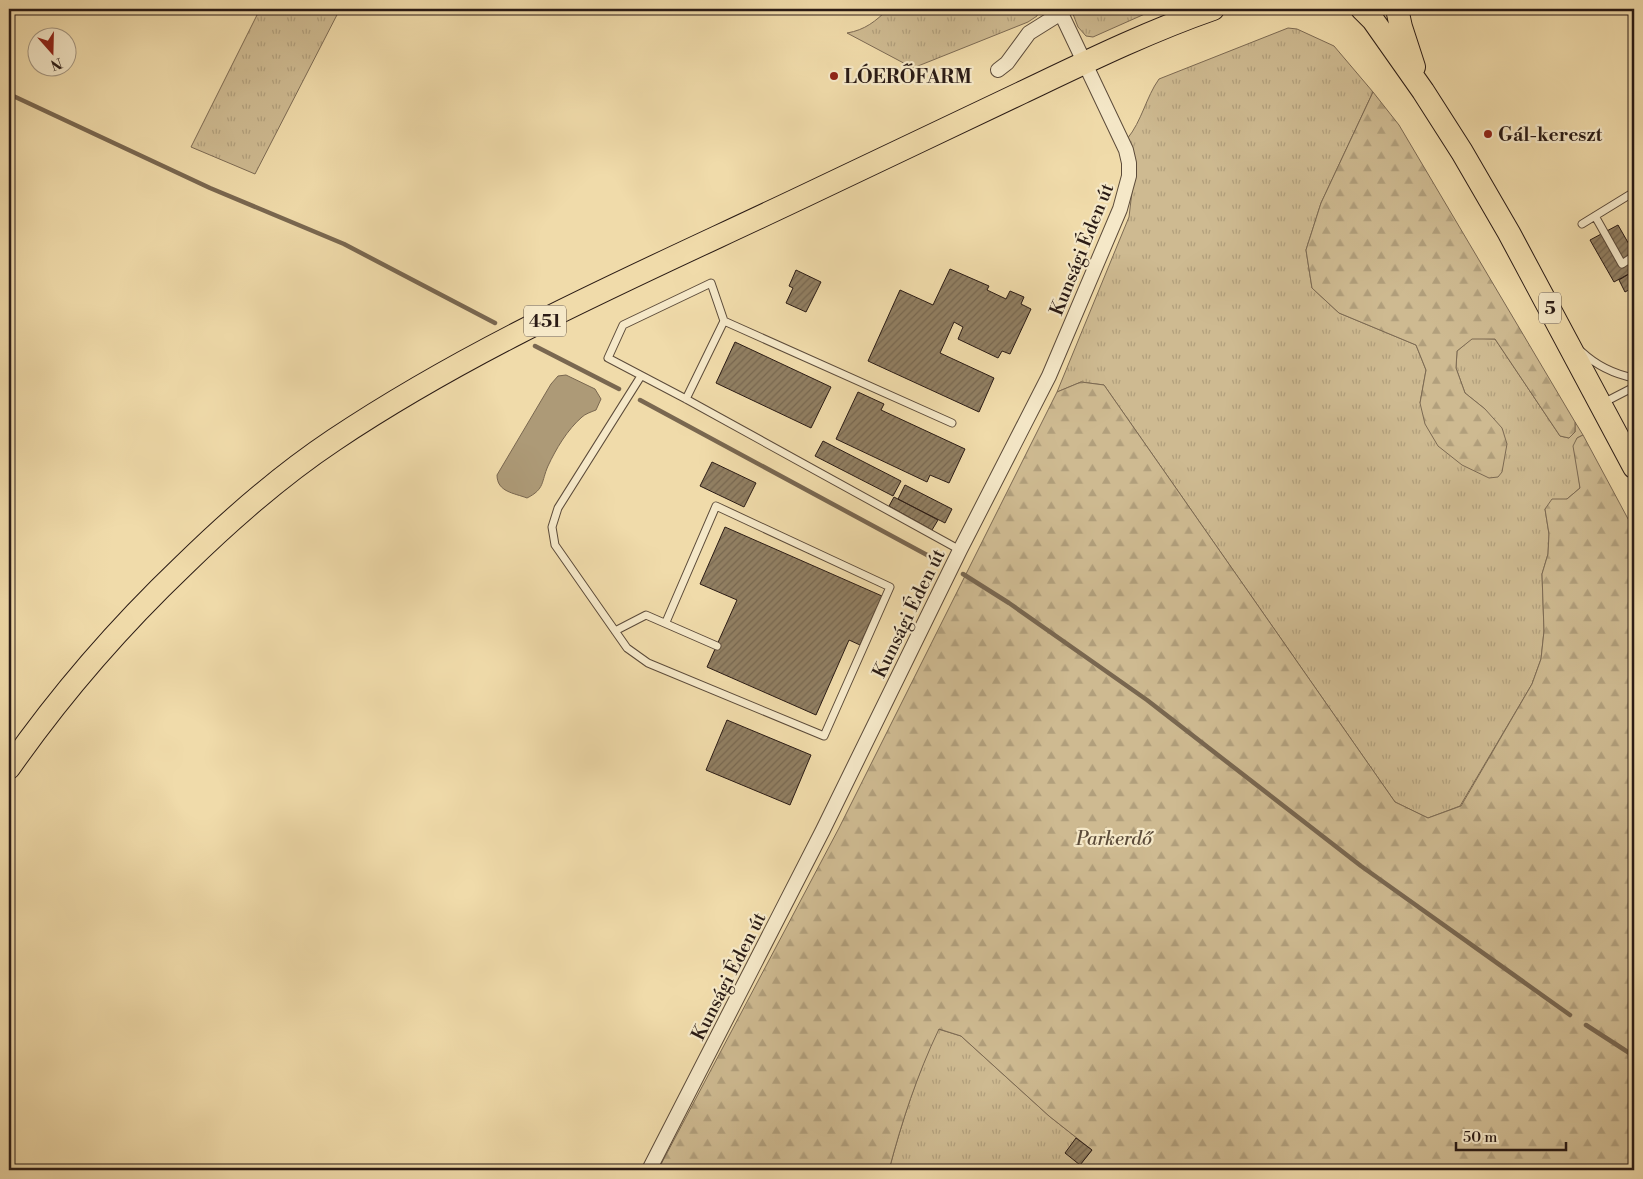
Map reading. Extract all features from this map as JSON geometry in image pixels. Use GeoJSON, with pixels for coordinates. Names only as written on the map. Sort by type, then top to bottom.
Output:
{"type":"FeatureCollection","features":[{"type":"Feature","properties":{"kind":"main road","name":"451"},"geometry":{"type":"LineString","coordinates":[[9,768],[39,724],[83,671],[160,588],[238,515],[289,473],[332,442],[391,404],[441,375],[562,312],[1085,62],[1192,14],[1214,9]]}},
{"type":"Feature","properties":{"kind":"main road","name":"5"},"geometry":{"type":"LineString","coordinates":[[1362,9],[1373,20],[1423,91],[1462,152],[1562,331],[1634,466]]}},
{"type":"Feature","properties":{"kind":"main road","name":"5"},"geometry":{"type":"LineString","coordinates":[[1397,9],[1400,27],[1423,91]]}},
{"type":"Feature","properties":{"kind":"street","name":"Kunsági Éden út"},"geometry":{"type":"LineString","coordinates":[[649,1170],[823,830],[960,550],[1049,376],[1120,209],[1128,186],[1129,163],[1126,150],[1060,11]]}},
{"type":"Feature","properties":{"kind":"street"},"geometry":{"type":"LineString","coordinates":[[998,70],[1007,63],[1029,33],[1060,11]]}},
{"type":"Feature","properties":{"kind":"lane"},"geometry":{"type":"LineString","coordinates":[[1582,224],[1634,192]]}},
{"type":"Feature","properties":{"kind":"lane"},"geometry":{"type":"LineString","coordinates":[[1595,216],[1622,264],[1634,256]]}},
{"type":"Feature","properties":{"kind":"lane"},"geometry":{"type":"LineString","coordinates":[[686,399],[724,321],[711,283],[624,325],[608,358],[960,550]]}},
{"type":"Feature","properties":{"kind":"lane"},"geometry":{"type":"LineString","coordinates":[[724,321],[952,423]]}},
{"type":"Feature","properties":{"kind":"lane"},"geometry":{"type":"LineString","coordinates":[[1562,331],[1587,356],[1602,367],[1620,375],[1634,378]]}},
{"type":"Feature","properties":{"kind":"lane"},"geometry":{"type":"LineString","coordinates":[[641,376],[558,508],[552,527],[555,544],[627,648],[648,663],[824,736],[890,588],[716,506],[666,622]]}},
{"type":"Feature","properties":{"kind":"lane"},"geometry":{"type":"LineString","coordinates":[[1601,405],[1634,387]]}},
{"type":"Feature","properties":{"kind":"lane"},"geometry":{"type":"LineString","coordinates":[[1634,412],[1634,442]]}},
{"type":"Feature","properties":{"kind":"lane"},"geometry":{"type":"LineString","coordinates":[[616,631],[646,615],[666,622],[717,646]]}},
{"type":"Feature","properties":{"kind":"green space"},"geometry":{"type":"Polygon","coordinates":[[[260,9],[340,9],[255,174],[191,147],[260,9]]]}},
{"type":"Feature","properties":{"kind":"green space"},"geometry":{"type":"Polygon","coordinates":[[[888,9],[1039,9],[1037,16],[1028,22],[913,68],[847,33],[859,30],[870,24],[888,9]]]}},
{"type":"Feature","properties":{"kind":"green space"},"geometry":{"type":"Polygon","coordinates":[[[1071,9],[1156,9],[1093,37],[1086,36],[1078,27],[1071,9]]]}},
{"type":"Feature","properties":{"kind":"green space"},"geometry":{"type":"Polygon","coordinates":[[[1288,28],[1297,29],[1334,46],[1373,92],[1321,203],[1306,250],[1312,288],[1339,313],[1416,345],[1426,370],[1420,403],[1485,409],[1465,393],[1456,368],[1457,351],[1472,338],[1495,339],[1560,436],[1569,438],[1575,432],[1575,422],[1583,435],[1577,438],[1580,488],[1567,499],[1545,509],[1549,534],[1548,554],[1542,574],[1544,631],[1541,659],[1532,684],[1460,806],[1428,818],[1395,802],[1104,385],[1081,382],[1057,392],[1129,217],[1135,166],[1127,139],[1159,79],[1288,28]]]}},
{"type":"Feature","properties":{"kind":"green space"},"geometry":{"type":"Polygon","coordinates":[[[1373,92],[1399,125],[1575,422],[1575,432],[1569,438],[1560,436],[1495,339],[1472,339],[1457,351],[1456,368],[1465,393],[1485,409],[1502,428],[1507,444],[1502,472],[1498,477],[1489,478],[1462,465],[1438,446],[1425,424],[1420,403],[1426,370],[1416,345],[1339,313],[1312,288],[1306,250],[1321,203],[1373,92]]]}},
{"type":"Feature","properties":{"kind":"green space","name":"Parkerdő"},"geometry":{"type":"Polygon","coordinates":[[[1081,382],[1104,385],[1395,802],[1428,818],[1461,806],[1532,684],[1541,659],[1544,631],[1542,574],[1548,554],[1549,534],[1545,509],[1552,499],[1567,499],[1580,488],[1573,446],[1577,438],[1583,435],[1634,530],[1634,1170],[1083,1170],[1080,1165],[1092,1150],[1049,1116],[961,1036],[939,1029],[911,1098],[889,1170],[658,1170],[839,828],[1057,392],[1081,382]]]}},
{"type":"Feature","properties":{"kind":"green space"},"geometry":{"type":"Polygon","coordinates":[[[938,1029],[961,1036],[1049,1116],[1092,1150],[1080,1165],[1083,1170],[889,1170],[910,1098],[938,1029]]]}},
{"type":"Feature","properties":{"kind":"shaded area"},"geometry":{"type":"Polygon","coordinates":[[[566,375],[595,389],[601,399],[596,410],[583,416],[558,446],[542,485],[533,495],[527,498],[507,491],[500,485],[497,475],[551,384],[558,376],[566,375]]]}},
{"type":"Feature","properties":{"kind":"building"},"geometry":{"type":"Polygon","coordinates":[[[1618,225],[1634,253],[1634,271],[1614,282],[1590,240],[1618,225]]]}},
{"type":"Feature","properties":{"kind":"building"},"geometry":{"type":"Polygon","coordinates":[[[950,269],[989,286],[987,290],[1006,299],[1010,291],[1024,297],[1021,304],[1031,309],[1010,354],[1002,351],[998,358],[958,339],[963,327],[954,322],[940,353],[994,378],[979,412],[868,361],[900,290],[933,305],[950,269]]]}},
{"type":"Feature","properties":{"kind":"building"},"geometry":{"type":"Polygon","coordinates":[[[796,270],[821,282],[806,312],[786,303],[793,288],[789,286],[796,270]]]}},
{"type":"Feature","properties":{"kind":"building"},"geometry":{"type":"Polygon","coordinates":[[[1634,271],[1634,287],[1625,292],[1619,280],[1634,271]]]}},
{"type":"Feature","properties":{"kind":"building"},"geometry":{"type":"Polygon","coordinates":[[[735,342],[831,387],[811,428],[716,383],[735,342]]]}},
{"type":"Feature","properties":{"kind":"building"},"geometry":{"type":"Polygon","coordinates":[[[858,392],[884,404],[881,410],[965,449],[949,483],[930,475],[927,482],[836,439],[858,392]]]}},
{"type":"Feature","properties":{"kind":"building"},"geometry":{"type":"Polygon","coordinates":[[[823,441],[901,481],[893,496],[815,456],[823,441]]]}},
{"type":"Feature","properties":{"kind":"building"},"geometry":{"type":"Polygon","coordinates":[[[712,462],[756,483],[744,507],[700,486],[712,462]]]}},
{"type":"Feature","properties":{"kind":"building"},"geometry":{"type":"Polygon","coordinates":[[[905,485],[952,509],[945,523],[898,499],[905,485]]]}},
{"type":"Feature","properties":{"kind":"building"},"geometry":{"type":"Polygon","coordinates":[[[894,497],[938,520],[932,530],[889,506],[894,497]]]}},
{"type":"Feature","properties":{"kind":"building"},"geometry":{"type":"Polygon","coordinates":[[[725,527],[882,596],[860,645],[849,640],[816,715],[707,667],[737,600],[700,584],[725,527]]]}},
{"type":"Feature","properties":{"kind":"building"},"geometry":{"type":"Polygon","coordinates":[[[727,720],[811,755],[790,805],[706,770],[727,720]]]}},
{"type":"Feature","properties":{"kind":"building"},"geometry":{"type":"Polygon","coordinates":[[[1076,1138],[1092,1150],[1080,1165],[1065,1153],[1076,1138]]]}},
{"type":"Feature","properties":{"kind":"waterway"},"geometry":{"type":"LineString","coordinates":[[9,94],[210,188],[344,244],[495,323]]}},
{"type":"Feature","properties":{"kind":"waterway"},"geometry":{"type":"LineString","coordinates":[[535,346],[619,389]]}},
{"type":"Feature","properties":{"kind":"waterway"},"geometry":{"type":"LineString","coordinates":[[640,400],[940,562]]}},
{"type":"Feature","properties":{"kind":"waterway"},"geometry":{"type":"LineString","coordinates":[[963,574],[1009,603],[1147,700],[1361,866],[1570,1015]]}},
{"type":"Feature","properties":{"kind":"waterway"},"geometry":{"type":"LineString","coordinates":[[1586,1025],[1634,1056]]}},
{"type":"Feature","properties":{"kind":"place","name":"LÓERŐFARM"},"geometry":{"type":"Point","coordinates":[834,76]}},
{"type":"Feature","properties":{"kind":"place","name":"Gál-kereszt"},"geometry":{"type":"Point","coordinates":[1488,134]}}]}
